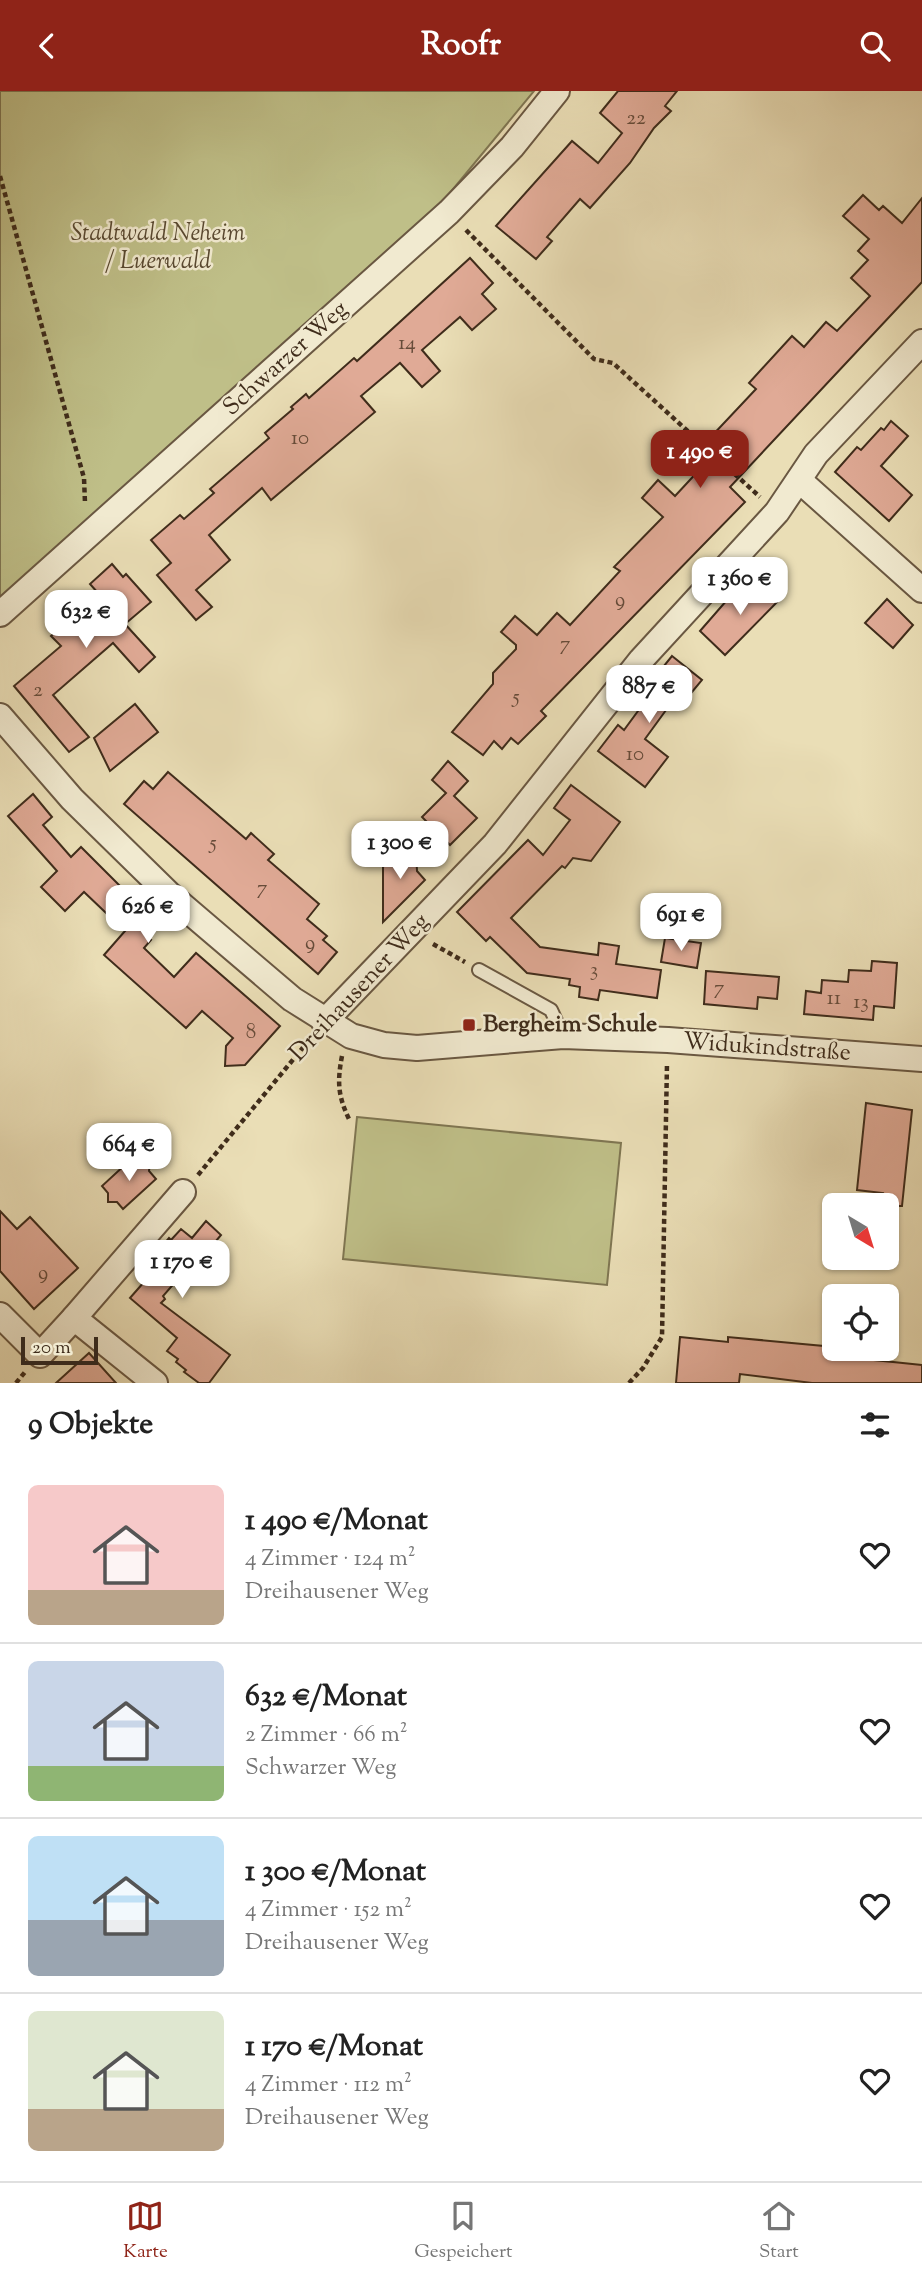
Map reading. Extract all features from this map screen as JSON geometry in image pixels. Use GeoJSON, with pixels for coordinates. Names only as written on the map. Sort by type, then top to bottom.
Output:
{"type":"FeatureCollection","features":[{"type":"Feature","properties":{"kind":"street","name":"Schwarzer Weg"},"geometry":{"type":"LineString","coordinates":[[0,614],[449,212],[512,147],[557,91]]}},
{"type":"Feature","properties":{"kind":"street","name":"Dreihausener Weg"},"geometry":{"type":"LineString","coordinates":[[324,1022],[495,845],[640,660],[777,512],[816,454],[922,342]]}},
{"type":"Feature","properties":{"kind":"street"},"geometry":{"type":"LineString","coordinates":[[799,480],[922,590]]}},
{"type":"Feature","properties":{"kind":"street","name":"Widukindstraße"},"geometry":{"type":"LineString","coordinates":[[0,716],[120,848],[272,982],[324,1022],[351,1037],[384,1045],[417,1048],[563,1036],[667,1040],[922,1059]]}},
{"type":"Feature","properties":{"kind":"street"},"geometry":{"type":"LineString","coordinates":[[0,1315],[40,1355],[183,1192]]}},
{"type":"Feature","properties":{"kind":"street"},"geometry":{"type":"LineString","coordinates":[[74,1318],[155,1383]]}},
{"type":"Feature","properties":{"kind":"lane"},"geometry":{"type":"LineString","coordinates":[[479,970],[551,1010],[563,1036]]}},
{"type":"Feature","properties":{"kind":"path"},"geometry":{"type":"LineString","coordinates":[[0,176],[84,478],[87,538]]}},
{"type":"Feature","properties":{"kind":"path"},"geometry":{"type":"LineString","coordinates":[[449,212],[594,359],[613,363],[777,512]]}},
{"type":"Feature","properties":{"kind":"path"},"geometry":{"type":"LineString","coordinates":[[411,932],[479,970]]}},
{"type":"Feature","properties":{"kind":"path","name":"Dreihausener Weg"},"geometry":{"type":"LineString","coordinates":[[183,1192],[324,1022]]}},
{"type":"Feature","properties":{"kind":"path"},"geometry":{"type":"LineString","coordinates":[[349,1119],[338,1098],[338,1077],[351,1037]]}},
{"type":"Feature","properties":{"kind":"path"},"geometry":{"type":"LineString","coordinates":[[629,1383],[643,1368],[662,1337],[667,1040]]}},
{"type":"Feature","properties":{"kind":"green space","name":"Stadtwald Neheim / Luerwald"},"geometry":{"type":"Polygon","coordinates":[[[0,91],[534,91],[440,205],[0,603],[0,91]]]}},
{"type":"Feature","properties":{"kind":"green space"},"geometry":{"type":"Polygon","coordinates":[[[357,1117],[621,1143],[607,1285],[343,1259],[357,1117]]]}},
{"type":"Feature","properties":{"kind":"building"},"geometry":{"type":"Polygon","coordinates":[[[618,91],[677,91],[665,106],[671,111],[654,128],[630,163],[590,208],[580,199],[547,237],[552,241],[536,259],[496,226],[572,141],[598,163],[622,133],[600,113],[618,91]]]}},
{"type":"Feature","properties":{"kind":"building"},"geometry":{"type":"Polygon","coordinates":[[[863,195],[879,210],[883,206],[902,223],[922,198],[922,282],[730,487],[745,502],[541,711],[546,716],[518,744],[511,738],[502,749],[494,741],[483,755],[452,732],[493,684],[493,673],[516,649],[516,645],[501,632],[515,616],[537,635],[557,613],[570,625],[620,571],[614,567],[663,517],[642,498],[658,480],[675,496],[702,467],[692,457],[756,389],[749,383],[792,336],[804,347],[826,322],[837,331],[870,296],[851,278],[868,260],[858,251],[869,239],[843,216],[863,195]]]}},
{"type":"Feature","properties":{"kind":"building"},"geometry":{"type":"Polygon","coordinates":[[[470,258],[493,283],[482,294],[496,309],[472,330],[460,317],[422,350],[440,371],[422,387],[400,363],[361,396],[375,412],[271,500],[262,488],[209,535],[230,560],[196,590],[212,607],[196,620],[157,575],[171,563],[151,540],[180,515],[184,519],[214,493],[210,489],[269,438],[265,433],[293,409],[291,407],[306,394],[309,398],[354,358],[357,361],[470,258]]]}},
{"type":"Feature","properties":{"kind":"building"},"geometry":{"type":"Polygon","coordinates":[[[891,421],[908,436],[881,466],[912,495],[889,521],[835,472],[857,447],[861,450],[891,421]]]}},
{"type":"Feature","properties":{"kind":"building"},"geometry":{"type":"Polygon","coordinates":[[[112,564],[123,577],[126,574],[151,602],[125,624],[155,657],[139,672],[113,643],[53,695],[89,737],[69,752],[14,686],[61,646],[51,636],[98,593],[90,584],[112,564]]]}},
{"type":"Feature","properties":{"kind":"building"},"geometry":{"type":"Polygon","coordinates":[[[769,579],[785,594],[725,655],[700,631],[734,592],[745,603],[769,579]]]}},
{"type":"Feature","properties":{"kind":"building"},"geometry":{"type":"Polygon","coordinates":[[[887,599],[913,625],[893,648],[865,623],[887,599]]]}},
{"type":"Feature","properties":{"kind":"building"},"geometry":{"type":"Polygon","coordinates":[[[672,656],[702,680],[687,698],[681,693],[677,695],[645,739],[668,757],[645,787],[598,751],[618,725],[624,730],[660,681],[655,677],[672,656]]]}},
{"type":"Feature","properties":{"kind":"building"},"geometry":{"type":"Polygon","coordinates":[[[135,704],[158,732],[110,771],[94,738],[135,704]]]}},
{"type":"Feature","properties":{"kind":"building"},"geometry":{"type":"Polygon","coordinates":[[[448,761],[468,781],[454,796],[477,818],[450,845],[422,817],[446,793],[432,780],[448,761]]]}},
{"type":"Feature","properties":{"kind":"building"},"geometry":{"type":"Polygon","coordinates":[[[168,772],[246,839],[251,833],[274,854],[268,860],[319,904],[307,919],[327,936],[323,940],[337,952],[318,974],[124,804],[144,781],[153,789],[168,772]]]}},
{"type":"Feature","properties":{"kind":"building"},"geometry":{"type":"Polygon","coordinates":[[[571,785],[620,822],[591,861],[573,858],[511,918],[540,947],[598,955],[599,943],[619,946],[616,964],[661,970],[657,998],[600,990],[598,1000],[579,997],[580,987],[569,985],[570,979],[527,973],[490,937],[486,941],[457,912],[528,840],[543,855],[570,820],[554,808],[571,785]]]}},
{"type":"Feature","properties":{"kind":"building"},"geometry":{"type":"Polygon","coordinates":[[[33,794],[52,817],[43,825],[71,857],[81,847],[136,902],[160,920],[146,936],[151,940],[144,948],[174,977],[196,953],[280,1026],[245,1065],[225,1066],[226,1046],[233,1038],[202,1011],[186,1028],[104,955],[125,931],[84,892],[65,911],[41,887],[57,871],[8,816],[33,794]]]}},
{"type":"Feature","properties":{"kind":"building"},"geometry":{"type":"Polygon","coordinates":[[[399,851],[416,851],[417,871],[425,880],[383,922],[383,867],[399,851]]]}},
{"type":"Feature","properties":{"kind":"building"},"geometry":{"type":"Polygon","coordinates":[[[665,938],[701,943],[697,968],[661,962],[665,938]]]}},
{"type":"Feature","properties":{"kind":"building"},"geometry":{"type":"Polygon","coordinates":[[[872,961],[897,963],[894,1008],[874,1006],[873,1020],[804,1014],[806,991],[821,993],[822,980],[848,982],[849,970],[871,971],[872,961]]]}},
{"type":"Feature","properties":{"kind":"building"},"geometry":{"type":"Polygon","coordinates":[[[706,971],[779,977],[777,999],[758,997],[757,1009],[704,1004],[706,971]]]}},
{"type":"Feature","properties":{"kind":"building"},"geometry":{"type":"Polygon","coordinates":[[[866,1103],[912,1110],[902,1206],[900,1193],[857,1190],[866,1103]]]}},
{"type":"Feature","properties":{"kind":"building"},"geometry":{"type":"Polygon","coordinates":[[[128,1162],[150,1163],[149,1171],[156,1179],[123,1209],[117,1202],[108,1202],[108,1193],[102,1186],[128,1162]]]}},
{"type":"Feature","properties":{"kind":"building"},"geometry":{"type":"Polygon","coordinates":[[[0,1211],[17,1229],[30,1217],[78,1268],[34,1309],[0,1271],[0,1211]]]}},
{"type":"Feature","properties":{"kind":"building"},"geometry":{"type":"Polygon","coordinates":[[[206,1221],[221,1235],[211,1247],[220,1256],[203,1275],[191,1264],[163,1296],[165,1299],[161,1303],[230,1355],[209,1383],[199,1383],[184,1372],[186,1370],[176,1362],[178,1359],[167,1351],[177,1338],[130,1298],[144,1282],[138,1277],[169,1238],[171,1240],[181,1229],[192,1238],[206,1221]]]}},
{"type":"Feature","properties":{"kind":"building"},"geometry":{"type":"Polygon","coordinates":[[[680,1337],[728,1342],[728,1337],[822,1346],[822,1361],[884,1361],[922,1365],[922,1383],[812,1383],[740,1374],[739,1383],[676,1383],[680,1337]]]}},
{"type":"Feature","properties":{"kind":"building"},"geometry":{"type":"Polygon","coordinates":[[[89,1353],[116,1383],[56,1383],[89,1353]]]}},
{"type":"Feature","properties":{"kind":"place","name":"Bergheim Schule"},"geometry":{"type":"Point","coordinates":[469,1025]}}]}
